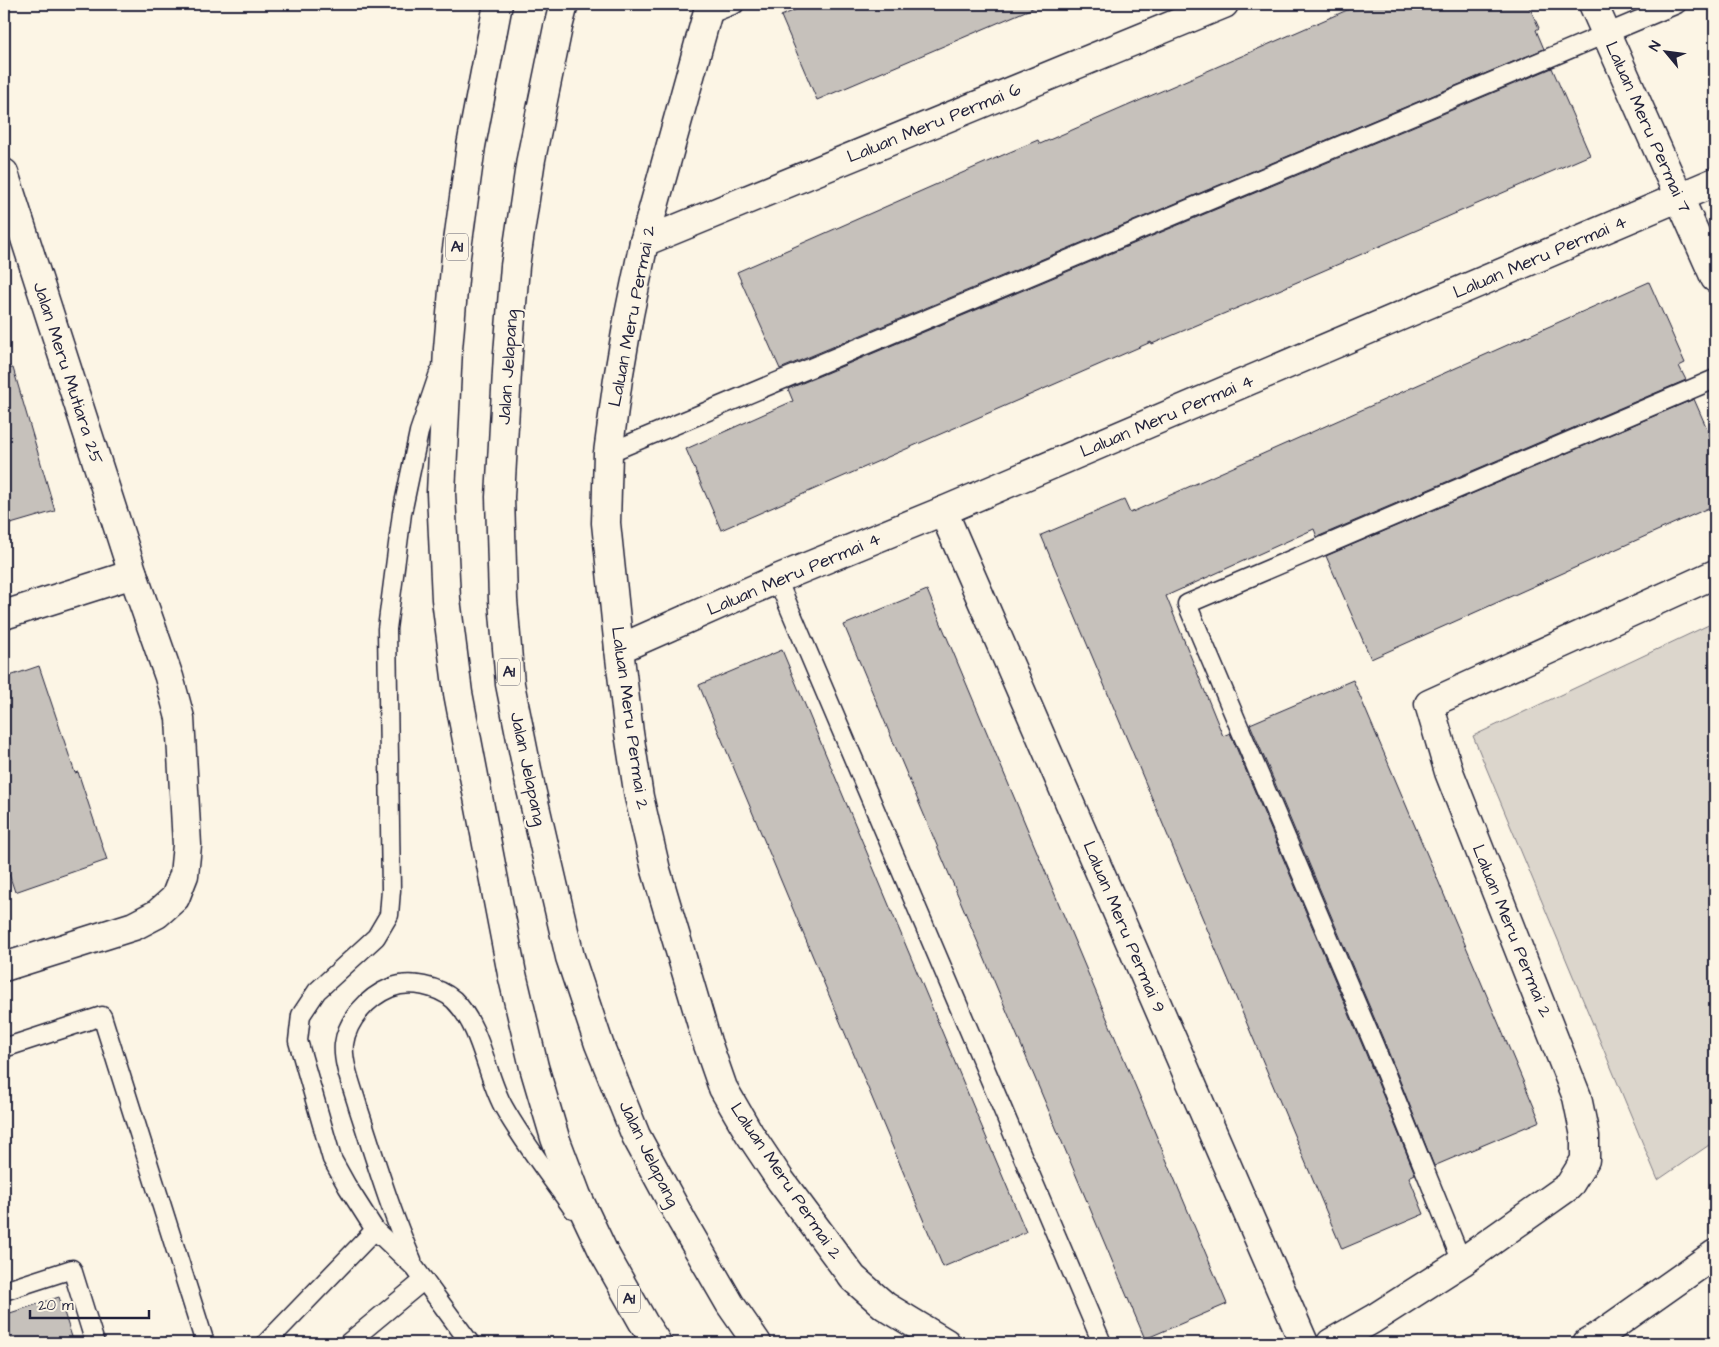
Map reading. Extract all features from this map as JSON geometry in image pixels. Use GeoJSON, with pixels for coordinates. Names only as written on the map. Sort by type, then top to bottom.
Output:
{"type":"FeatureCollection","features":[{"type":"Feature","properties":{"kind":"street","name":"A1"},"geometry":{"type":"LineString","coordinates":[[498,4],[471,146],[456,256],[448,348],[441,494],[446,599],[458,693],[512,974],[534,1067],[558,1146],[577,1196],[604,1253],[657,1343]]}},
{"type":"Feature","properties":{"kind":"street","name":"Jalan Jelapang"},"geometry":{"type":"LineString","coordinates":[[564,4],[531,159],[515,266],[500,497],[503,600],[510,684],[531,789],[570,957],[599,1044],[636,1136],[730,1304],[757,1343]]}},
{"type":"Feature","properties":{"kind":"street","name":"Laluan Meru Permai 6"},"geometry":{"type":"LineString","coordinates":[[644,242],[1224,4]]}},
{"type":"Feature","properties":{"kind":"street","name":"Laluan Meru Permai 7"},"geometry":{"type":"LineString","coordinates":[[1593,4],[1715,278]]}},
{"type":"Feature","properties":{"kind":"street","name":"Laluan Meru Permai 2"},"geometry":{"type":"LineString","coordinates":[[709,10],[644,242],[628,315],[608,453],[606,523],[629,733],[639,796],[656,870],[707,1042],[723,1088],[754,1141],[781,1181],[853,1278],[885,1306],[946,1343]]}},
{"type":"Feature","properties":{"kind":"street","name":"Jalan Meru Mutiara 25"},"geometry":{"type":"LineString","coordinates":[[4,173],[132,574],[169,677],[180,718],[187,845],[184,875],[175,898],[157,914],[134,926],[4,967]]}},
{"type":"Feature","properties":{"kind":"street","name":"Laluan Meru Permai 4"},"geometry":{"type":"LineString","coordinates":[[619,649],[777,579],[943,512],[1715,182]]}},
{"type":"Feature","properties":{"kind":"street","name":"Laluan Meru Permai 9"},"geometry":{"type":"LineString","coordinates":[[943,512],[1304,1343]]}},
{"type":"Feature","properties":{"kind":"street"},"geometry":{"type":"LineString","coordinates":[[4,614],[132,574]]}},
{"type":"Feature","properties":{"kind":"street","name":"Laluan Meru Permai 2"},"geometry":{"type":"LineString","coordinates":[[1331,1343],[1373,1319],[1462,1262],[1569,1186],[1585,1160],[1585,1136],[1577,1097],[1449,772],[1428,704],[1715,574]]}},
{"type":"Feature","properties":{"kind":"street"},"geometry":{"type":"LineString","coordinates":[[1589,1342],[1715,1254]]}},
{"type":"Feature","properties":{"kind":"street"},"geometry":{"type":"LineString","coordinates":[[730,1304],[771,1343]]}},
{"type":"Feature","properties":{"kind":"lane"},"geometry":{"type":"LineString","coordinates":[[709,10],[735,4]]}},
{"type":"Feature","properties":{"kind":"lane"},"geometry":{"type":"LineString","coordinates":[[608,453],[1677,4]]}},
{"type":"Feature","properties":{"kind":"lane"},"geometry":{"type":"LineString","coordinates":[[448,348],[419,432],[402,512],[387,629],[391,890],[389,915],[376,937],[317,991],[301,1015],[298,1041],[332,1159],[375,1230],[420,1274],[470,1343]]}},
{"type":"Feature","properties":{"kind":"lane"},"geometry":{"type":"LineString","coordinates":[[1462,1262],[1370,1036],[1187,604],[1715,379]]}},
{"type":"Feature","properties":{"kind":"lane"},"geometry":{"type":"LineString","coordinates":[[777,579],[1102,1343]]}},
{"type":"Feature","properties":{"kind":"lane"},"geometry":{"type":"LineString","coordinates":[[420,1274],[395,1220],[378,1169],[346,1066],[344,1045],[350,1026],[362,1008],[380,992],[398,984],[416,984],[438,990],[453,1000],[465,1014],[476,1033],[493,1085],[503,1106],[604,1253]]}},
{"type":"Feature","properties":{"kind":"lane"},"geometry":{"type":"LineString","coordinates":[[4,1048],[102,1016],[205,1343]]}},
{"type":"Feature","properties":{"kind":"lane"},"geometry":{"type":"LineString","coordinates":[[266,1343],[375,1230]]}},
{"type":"Feature","properties":{"kind":"lane"},"geometry":{"type":"LineString","coordinates":[[4,1291],[72,1269],[95,1343]]}},
{"type":"Feature","properties":{"kind":"lane"},"geometry":{"type":"LineString","coordinates":[[348,1343],[420,1274]]}},
{"type":"Feature","properties":{"kind":"shaded area"},"geometry":{"type":"Polygon","coordinates":[[[1715,622],[1715,1141],[1658,1180],[1473,736],[1715,622]]]}},
{"type":"Feature","properties":{"kind":"building"},"geometry":{"type":"Polygon","coordinates":[[[809,4],[1042,4],[817,100],[781,16],[809,4]]]}},
{"type":"Feature","properties":{"kind":"building"},"geometry":{"type":"Polygon","coordinates":[[[1361,4],[1528,4],[1539,28],[1536,30],[1544,49],[780,369],[737,272],[1003,155],[1038,140],[1040,144],[1361,4]]]}},
{"type":"Feature","properties":{"kind":"building"},"geometry":{"type":"Polygon","coordinates":[[[1552,68],[1590,155],[1242,306],[1152,344],[1151,342],[721,530],[686,449],[793,401],[788,389],[1552,68]]]}},
{"type":"Feature","properties":{"kind":"building"},"geometry":{"type":"Polygon","coordinates":[[[1649,282],[1685,363],[1679,366],[1686,380],[1317,537],[1314,529],[1166,596],[1223,736],[1230,733],[1415,1174],[1409,1177],[1424,1214],[1342,1249],[1041,535],[1124,500],[1130,513],[1649,282]]]}},
{"type":"Feature","properties":{"kind":"building"},"geometry":{"type":"Polygon","coordinates":[[[13,368],[55,511],[4,526],[4,369],[13,368]]]}},
{"type":"Feature","properties":{"kind":"building"},"geometry":{"type":"Polygon","coordinates":[[[1694,399],[1715,447],[1715,505],[1371,659],[1326,556],[1694,399]]]}},
{"type":"Feature","properties":{"kind":"building"},"geometry":{"type":"Polygon","coordinates":[[[927,590],[1227,1304],[1145,1339],[844,625],[927,590]]]}},
{"type":"Feature","properties":{"kind":"building"},"geometry":{"type":"Polygon","coordinates":[[[782,650],[1026,1232],[943,1267],[699,685],[782,650]]]}},
{"type":"Feature","properties":{"kind":"building"},"geometry":{"type":"Polygon","coordinates":[[[39,666],[75,773],[78,772],[107,860],[15,892],[4,859],[4,678],[39,666]]]}},
{"type":"Feature","properties":{"kind":"building"},"geometry":{"type":"Polygon","coordinates":[[[1353,680],[1540,1121],[1434,1166],[1384,1041],[1250,724],[1353,680]]]}},
{"type":"Feature","properties":{"kind":"building"},"geometry":{"type":"Polygon","coordinates":[[[59,1297],[74,1343],[4,1343],[4,1315],[59,1297]]]}}]}
